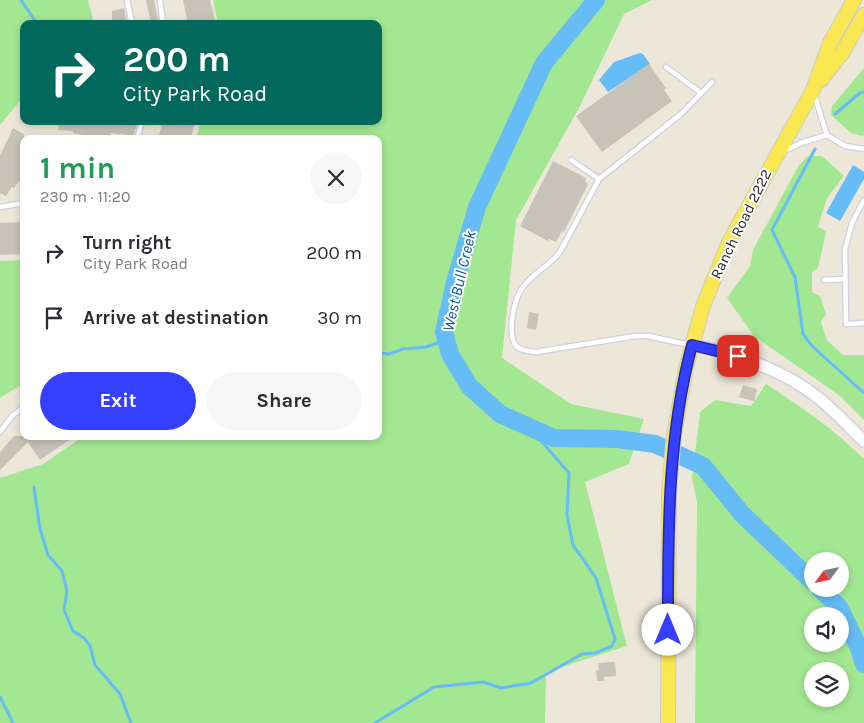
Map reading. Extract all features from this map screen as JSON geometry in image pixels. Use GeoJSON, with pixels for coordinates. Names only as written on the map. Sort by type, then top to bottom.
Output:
{"type":"FeatureCollection","features":[{"type":"Feature","properties":{"kind":"main road","name":"Ranch Road 2222"},"geometry":{"type":"LineString","coordinates":[[813,90],[830,43],[854,0]]}},
{"type":"Feature","properties":{"kind":"main road","name":"Ranch Road 2222"},"geometry":{"type":"LineString","coordinates":[[668,723],[669,491],[674,435],[692,345],[718,265],[738,225],[813,90],[842,53],[864,14]]}},
{"type":"Feature","properties":{"kind":"street"},"geometry":{"type":"LineString","coordinates":[[692,345],[723,351],[784,376],[816,396],[864,441]]}},
{"type":"Feature","properties":{"kind":"lane"},"geometry":{"type":"LineString","coordinates":[[127,0],[131,20]]}},
{"type":"Feature","properties":{"kind":"lane"},"geometry":{"type":"LineString","coordinates":[[160,0],[162,20]]}},
{"type":"Feature","properties":{"kind":"lane"},"geometry":{"type":"LineString","coordinates":[[666,67],[701,93]]}},
{"type":"Feature","properties":{"kind":"lane"},"geometry":{"type":"LineString","coordinates":[[692,345],[648,336],[635,336],[536,352],[525,351],[518,347],[514,341],[511,326],[516,299],[528,281],[553,261],[560,252],[599,179],[681,114],[712,82]]}},
{"type":"Feature","properties":{"kind":"lane"},"geometry":{"type":"LineString","coordinates":[[813,90],[827,135],[845,146],[864,149]]}},
{"type":"Feature","properties":{"kind":"lane"},"geometry":{"type":"LineString","coordinates":[[772,162],[788,148],[827,135]]}},
{"type":"Feature","properties":{"kind":"lane"},"geometry":{"type":"LineString","coordinates":[[571,160],[599,179]]}},
{"type":"Feature","properties":{"kind":"lane"},"geometry":{"type":"LineString","coordinates":[[864,200],[852,224],[845,250],[846,324],[864,324]]}},
{"type":"Feature","properties":{"kind":"lane"},"geometry":{"type":"LineString","coordinates":[[0,207],[20,204]]}},
{"type":"Feature","properties":{"kind":"lane"},"geometry":{"type":"LineString","coordinates":[[824,280],[845,279]]}},
{"type":"Feature","properties":{"kind":"lane"},"geometry":{"type":"LineString","coordinates":[[0,432],[12,416],[20,410]]}},
{"type":"Feature","properties":{"kind":"green space"},"geometry":{"type":"Polygon","coordinates":[[[0,0],[88,0],[93,20],[20,20],[20,101],[0,125],[0,0]]]}},
{"type":"Feature","properties":{"kind":"green space"},"geometry":{"type":"Polygon","coordinates":[[[213,0],[652,0],[624,14],[580,106],[516,220],[502,358],[571,404],[644,419],[629,464],[585,482],[627,646],[546,672],[545,723],[0,723],[0,478],[43,464],[78,440],[382,440],[382,135],[197,135],[200,125],[382,125],[382,20],[217,20],[213,0]]]}},
{"type":"Feature","properties":{"kind":"green space"},"geometry":{"type":"Polygon","coordinates":[[[864,68],[864,135],[862,136],[851,133],[831,115],[832,106],[864,68]]]}},
{"type":"Feature","properties":{"kind":"green space"},"geometry":{"type":"Polygon","coordinates":[[[808,156],[822,156],[844,176],[827,198],[818,226],[826,232],[818,268],[812,272],[812,292],[820,296],[826,314],[821,322],[827,340],[843,355],[864,355],[864,420],[840,396],[754,336],[727,298],[750,266],[753,250],[799,165],[808,156]]]}},
{"type":"Feature","properties":{"kind":"green space"},"geometry":{"type":"Polygon","coordinates":[[[20,260],[20,386],[0,398],[0,261],[20,260]]]}},
{"type":"Feature","properties":{"kind":"green space"},"geometry":{"type":"Polygon","coordinates":[[[766,384],[805,410],[864,459],[864,723],[695,723],[697,502],[692,478],[700,412],[715,400],[751,406],[766,384]]]}},
{"type":"Feature","properties":{"kind":"water"},"geometry":{"type":"Polygon","coordinates":[[[640,53],[643,54],[650,64],[608,92],[599,80],[614,62],[640,53]]]}},
{"type":"Feature","properties":{"kind":"water"},"geometry":{"type":"Polygon","coordinates":[[[853,165],[864,172],[864,179],[840,221],[826,213],[853,165]]]}},
{"type":"Feature","properties":{"kind":"building"},"geometry":{"type":"Polygon","coordinates":[[[146,0],[154,0],[158,20],[150,20],[146,0]]]}},
{"type":"Feature","properties":{"kind":"building"},"geometry":{"type":"Polygon","coordinates":[[[183,0],[210,0],[215,20],[187,20],[183,0]]]}},
{"type":"Feature","properties":{"kind":"building"},"geometry":{"type":"Polygon","coordinates":[[[124,8],[126,20],[112,20],[112,11],[124,8]]]}},
{"type":"Feature","properties":{"kind":"building"},"geometry":{"type":"Polygon","coordinates":[[[649,64],[666,88],[664,90],[672,101],[602,152],[576,116],[649,64]]]}},
{"type":"Feature","properties":{"kind":"building"},"geometry":{"type":"Polygon","coordinates":[[[59,125],[137,125],[134,135],[111,133],[111,135],[83,135],[73,133],[73,131],[58,130],[59,125]]]}},
{"type":"Feature","properties":{"kind":"building"},"geometry":{"type":"Polygon","coordinates":[[[162,125],[194,125],[192,135],[159,135],[162,125]]]}},
{"type":"Feature","properties":{"kind":"building"},"geometry":{"type":"Polygon","coordinates":[[[13,128],[24,134],[20,135],[20,182],[14,188],[12,187],[6,196],[0,193],[0,156],[13,128]]]}},
{"type":"Feature","properties":{"kind":"building"},"geometry":{"type":"Polygon","coordinates":[[[553,161],[586,178],[585,182],[588,184],[564,232],[562,231],[556,242],[549,239],[548,241],[520,226],[553,161]]]}},
{"type":"Feature","properties":{"kind":"building"},"geometry":{"type":"Polygon","coordinates":[[[20,222],[20,254],[0,255],[0,223],[20,222]]]}},
{"type":"Feature","properties":{"kind":"building"},"geometry":{"type":"Polygon","coordinates":[[[529,312],[539,314],[536,330],[527,328],[529,312]]]}},
{"type":"Feature","properties":{"kind":"building"},"geometry":{"type":"Polygon","coordinates":[[[743,385],[757,389],[754,401],[739,397],[743,385]]]}},
{"type":"Feature","properties":{"kind":"building"},"geometry":{"type":"Polygon","coordinates":[[[14,436],[20,436],[20,440],[69,440],[40,460],[28,442],[0,470],[0,452],[14,436]]]}},
{"type":"Feature","properties":{"kind":"building"},"geometry":{"type":"Polygon","coordinates":[[[615,662],[616,676],[604,677],[604,681],[597,681],[596,670],[599,670],[598,663],[615,662]]]}},
{"type":"Feature","properties":{"kind":"waterway"},"geometry":{"type":"LineString","coordinates":[[21,0],[34,20]]}},
{"type":"Feature","properties":{"kind":"waterway","name":"West Bull Creek"},"geometry":{"type":"LineString","coordinates":[[596,0],[544,63],[477,207],[455,282],[444,332],[450,354],[469,386],[500,414],[554,438],[617,439],[655,444],[703,466],[742,514],[804,573]]}},
{"type":"Feature","properties":{"kind":"waterway"},"geometry":{"type":"LineString","coordinates":[[835,114],[860,93],[864,92]]}},
{"type":"Feature","properties":{"kind":"waterway"},"geometry":{"type":"LineString","coordinates":[[815,149],[772,230],[795,277],[803,334],[812,346],[864,393]]}},
{"type":"Feature","properties":{"kind":"waterway"},"geometry":{"type":"LineString","coordinates":[[382,353],[389,354],[403,349],[426,347],[446,340]]}},
{"type":"Feature","properties":{"kind":"waterway"},"geometry":{"type":"LineString","coordinates":[[375,723],[434,687],[483,682],[501,688],[531,683],[582,654],[595,653],[612,646],[615,639],[596,578],[573,545],[567,515],[569,473],[530,428]]}},
{"type":"Feature","properties":{"kind":"waterway"},"geometry":{"type":"LineString","coordinates":[[34,487],[40,529],[48,555],[62,571],[67,591],[64,610],[73,631],[84,638],[90,646],[95,665],[120,694],[131,723]]}},
{"type":"Feature","properties":{"kind":"waterway","name":"West Bull Creek"},"geometry":{"type":"LineString","coordinates":[[830,598],[839,607],[859,648],[864,664]]}},
{"type":"Feature","properties":{"kind":"waterway"},"geometry":{"type":"LineString","coordinates":[[0,697],[13,723]]}},
{"type":"Feature","properties":{"kind":"route"},"geometry":{"type":"LineString","coordinates":[[668,630],[669,491],[676,419],[686,364],[692,345],[738,356]]}}]}
